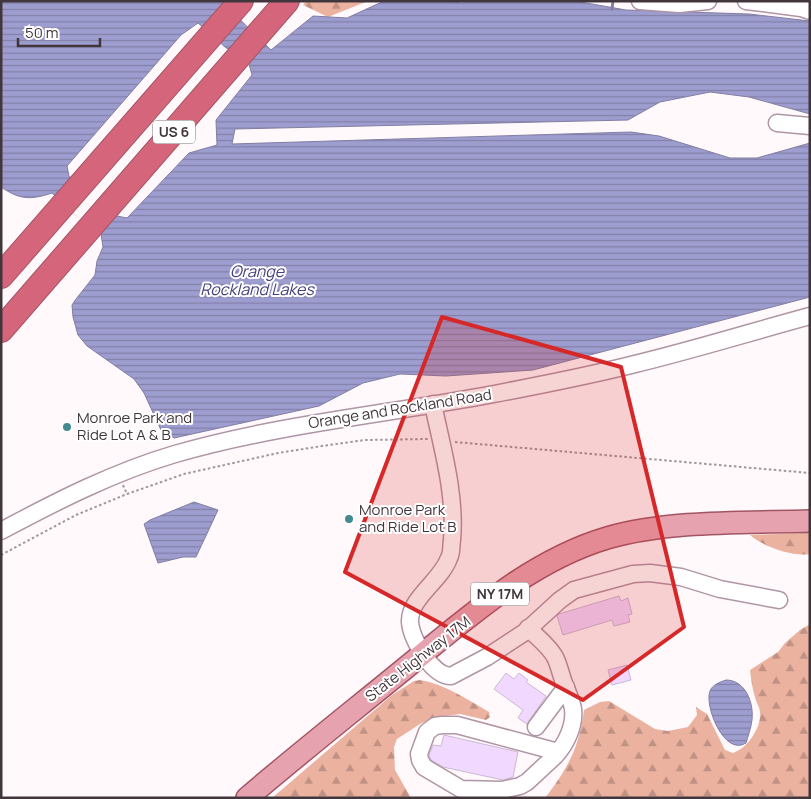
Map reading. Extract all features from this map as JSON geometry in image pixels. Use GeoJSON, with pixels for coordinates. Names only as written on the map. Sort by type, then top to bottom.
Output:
{"type":"FeatureCollection","features":[{"type":"Feature","properties":{"kind":"highway","name":"US 6"},"geometry":{"type":"LineString","coordinates":[[1,330],[287,1]]}},
{"type":"Feature","properties":{"kind":"highway","name":"US 6"},"geometry":{"type":"LineString","coordinates":[[1,276],[239,4]]}},
{"type":"Feature","properties":{"kind":"main road","name":"State Highway 17M"},"geometry":{"type":"LineString","coordinates":[[247,798],[304,749],[422,654],[516,582],[568,552],[608,538],[657,528],[810,521]]}},
{"type":"Feature","properties":{"kind":"street"},"geometry":{"type":"LineString","coordinates":[[640,1],[679,4],[708,1]]}},
{"type":"Feature","properties":{"kind":"street"},"geometry":{"type":"LineString","coordinates":[[746,1],[801,8],[810,12]]}},
{"type":"Feature","properties":{"kind":"street"},"geometry":{"type":"LineString","coordinates":[[777,123],[810,126]]}},
{"type":"Feature","properties":{"kind":"street","name":"Orange and Rockland Road"},"geometry":{"type":"LineString","coordinates":[[1,531],[87,488],[174,454],[240,437],[500,393],[634,365],[810,316]]}},
{"type":"Feature","properties":{"kind":"street"},"geometry":{"type":"LineString","coordinates":[[433,404],[451,490],[453,530],[450,556],[446,567],[415,603],[410,612],[410,624],[422,654],[438,672],[451,676],[486,657],[528,628],[574,590],[642,572],[681,577],[720,590],[779,600]]}},
{"type":"Feature","properties":{"kind":"street"},"geometry":{"type":"LineString","coordinates":[[528,628],[545,644],[555,658],[573,708],[573,718],[567,739],[558,752],[527,782],[515,788],[502,790],[461,789],[424,767],[420,760],[426,732],[435,726],[457,724],[558,752]]}},
{"type":"Feature","properties":{"kind":"street"},"geometry":{"type":"LineString","coordinates":[[536,728],[566,687]]}},
{"type":"Feature","properties":{"kind":"path"},"geometry":{"type":"LineString","coordinates":[[1,554],[76,515],[126,494],[184,474],[278,453],[365,440],[440,440],[810,473]]}},
{"type":"Feature","properties":{"kind":"highlighted area"},"geometry":{"type":"Polygon","coordinates":[[[442,317],[621,367],[684,627],[583,700],[345,572],[442,317]]]}},
{"type":"Feature","properties":{"kind":"green space"},"geometry":{"type":"Polygon","coordinates":[[[306,1],[368,1],[328,17],[303,5],[306,1]]]}},
{"type":"Feature","properties":{"kind":"green space"},"geometry":{"type":"Polygon","coordinates":[[[810,533],[810,554],[803,555],[779,550],[750,535],[810,533]]]}},
{"type":"Feature","properties":{"kind":"green space"},"geometry":{"type":"Polygon","coordinates":[[[810,624],[810,798],[545,798],[560,777],[576,747],[584,710],[600,702],[609,701],[655,729],[668,731],[688,727],[697,715],[696,707],[707,714],[725,750],[733,753],[738,751],[756,731],[760,718],[760,710],[753,690],[750,670],[778,652],[785,643],[810,624]]]}},
{"type":"Feature","properties":{"kind":"green space"},"geometry":{"type":"Polygon","coordinates":[[[420,680],[456,693],[489,712],[490,717],[486,720],[460,714],[436,717],[420,724],[397,739],[394,747],[395,770],[411,798],[272,798],[392,695],[414,681],[420,680]]]}},
{"type":"Feature","properties":{"kind":"water","name":"Orange Rockland Lakes"},"geometry":{"type":"Polygon","coordinates":[[[1,1],[221,1],[271,50],[313,16],[347,18],[384,1],[444,1],[462,3],[466,1],[575,1],[626,10],[749,14],[810,21],[810,114],[749,97],[710,92],[660,102],[628,120],[235,129],[232,144],[631,132],[659,136],[730,158],[757,158],[810,143],[810,297],[533,370],[446,376],[400,374],[363,383],[319,406],[174,438],[161,430],[144,393],[134,379],[87,346],[78,335],[72,305],[95,275],[97,261],[103,247],[101,234],[77,216],[52,193],[26,198],[1,187],[1,1]],[[198,23],[181,35],[67,166],[69,176],[93,198],[117,216],[127,218],[189,153],[217,145],[216,120],[252,75],[249,64],[225,47],[198,23]]]}},
{"type":"Feature","properties":{"kind":"water"},"geometry":{"type":"Polygon","coordinates":[[[194,502],[218,510],[196,557],[183,557],[158,563],[144,524],[194,502]]]}},
{"type":"Feature","properties":{"kind":"water"},"geometry":{"type":"Polygon","coordinates":[[[726,680],[738,684],[750,699],[752,720],[750,729],[746,743],[738,745],[730,743],[723,736],[710,707],[709,698],[712,687],[726,680]]]}},
{"type":"Feature","properties":{"kind":"pier"},"geometry":{"type":"Polygon","coordinates":[[[74,177],[94,196],[117,213],[85,224],[69,209],[74,177]]]}},
{"type":"Feature","properties":{"kind":"building"},"geometry":{"type":"Polygon","coordinates":[[[619,596],[621,601],[628,598],[632,614],[628,615],[630,622],[614,626],[612,620],[563,635],[557,616],[559,614],[619,596]]]}},
{"type":"Feature","properties":{"kind":"building"},"geometry":{"type":"Polygon","coordinates":[[[627,665],[631,680],[612,685],[608,670],[627,665]]]}},
{"type":"Feature","properties":{"kind":"building"},"geometry":{"type":"Polygon","coordinates":[[[506,673],[514,679],[519,673],[528,680],[526,682],[546,696],[527,724],[518,718],[523,710],[494,689],[506,673]]]}},
{"type":"Feature","properties":{"kind":"building"},"geometry":{"type":"Polygon","coordinates":[[[444,735],[518,752],[513,777],[503,780],[443,767],[431,760],[429,755],[433,745],[441,746],[444,735]]]}},
{"type":"Feature","properties":{"kind":"waterway"},"geometry":{"type":"LineString","coordinates":[[612,9],[613,1]]}},
{"type":"Feature","properties":{"kind":"place","name":"Monroe Park and Ride Lot A & B"},"geometry":{"type":"Point","coordinates":[67,427]}},
{"type":"Feature","properties":{"kind":"place","name":"Monroe Park and Ride Lot B"},"geometry":{"type":"Point","coordinates":[349,519]}}]}
